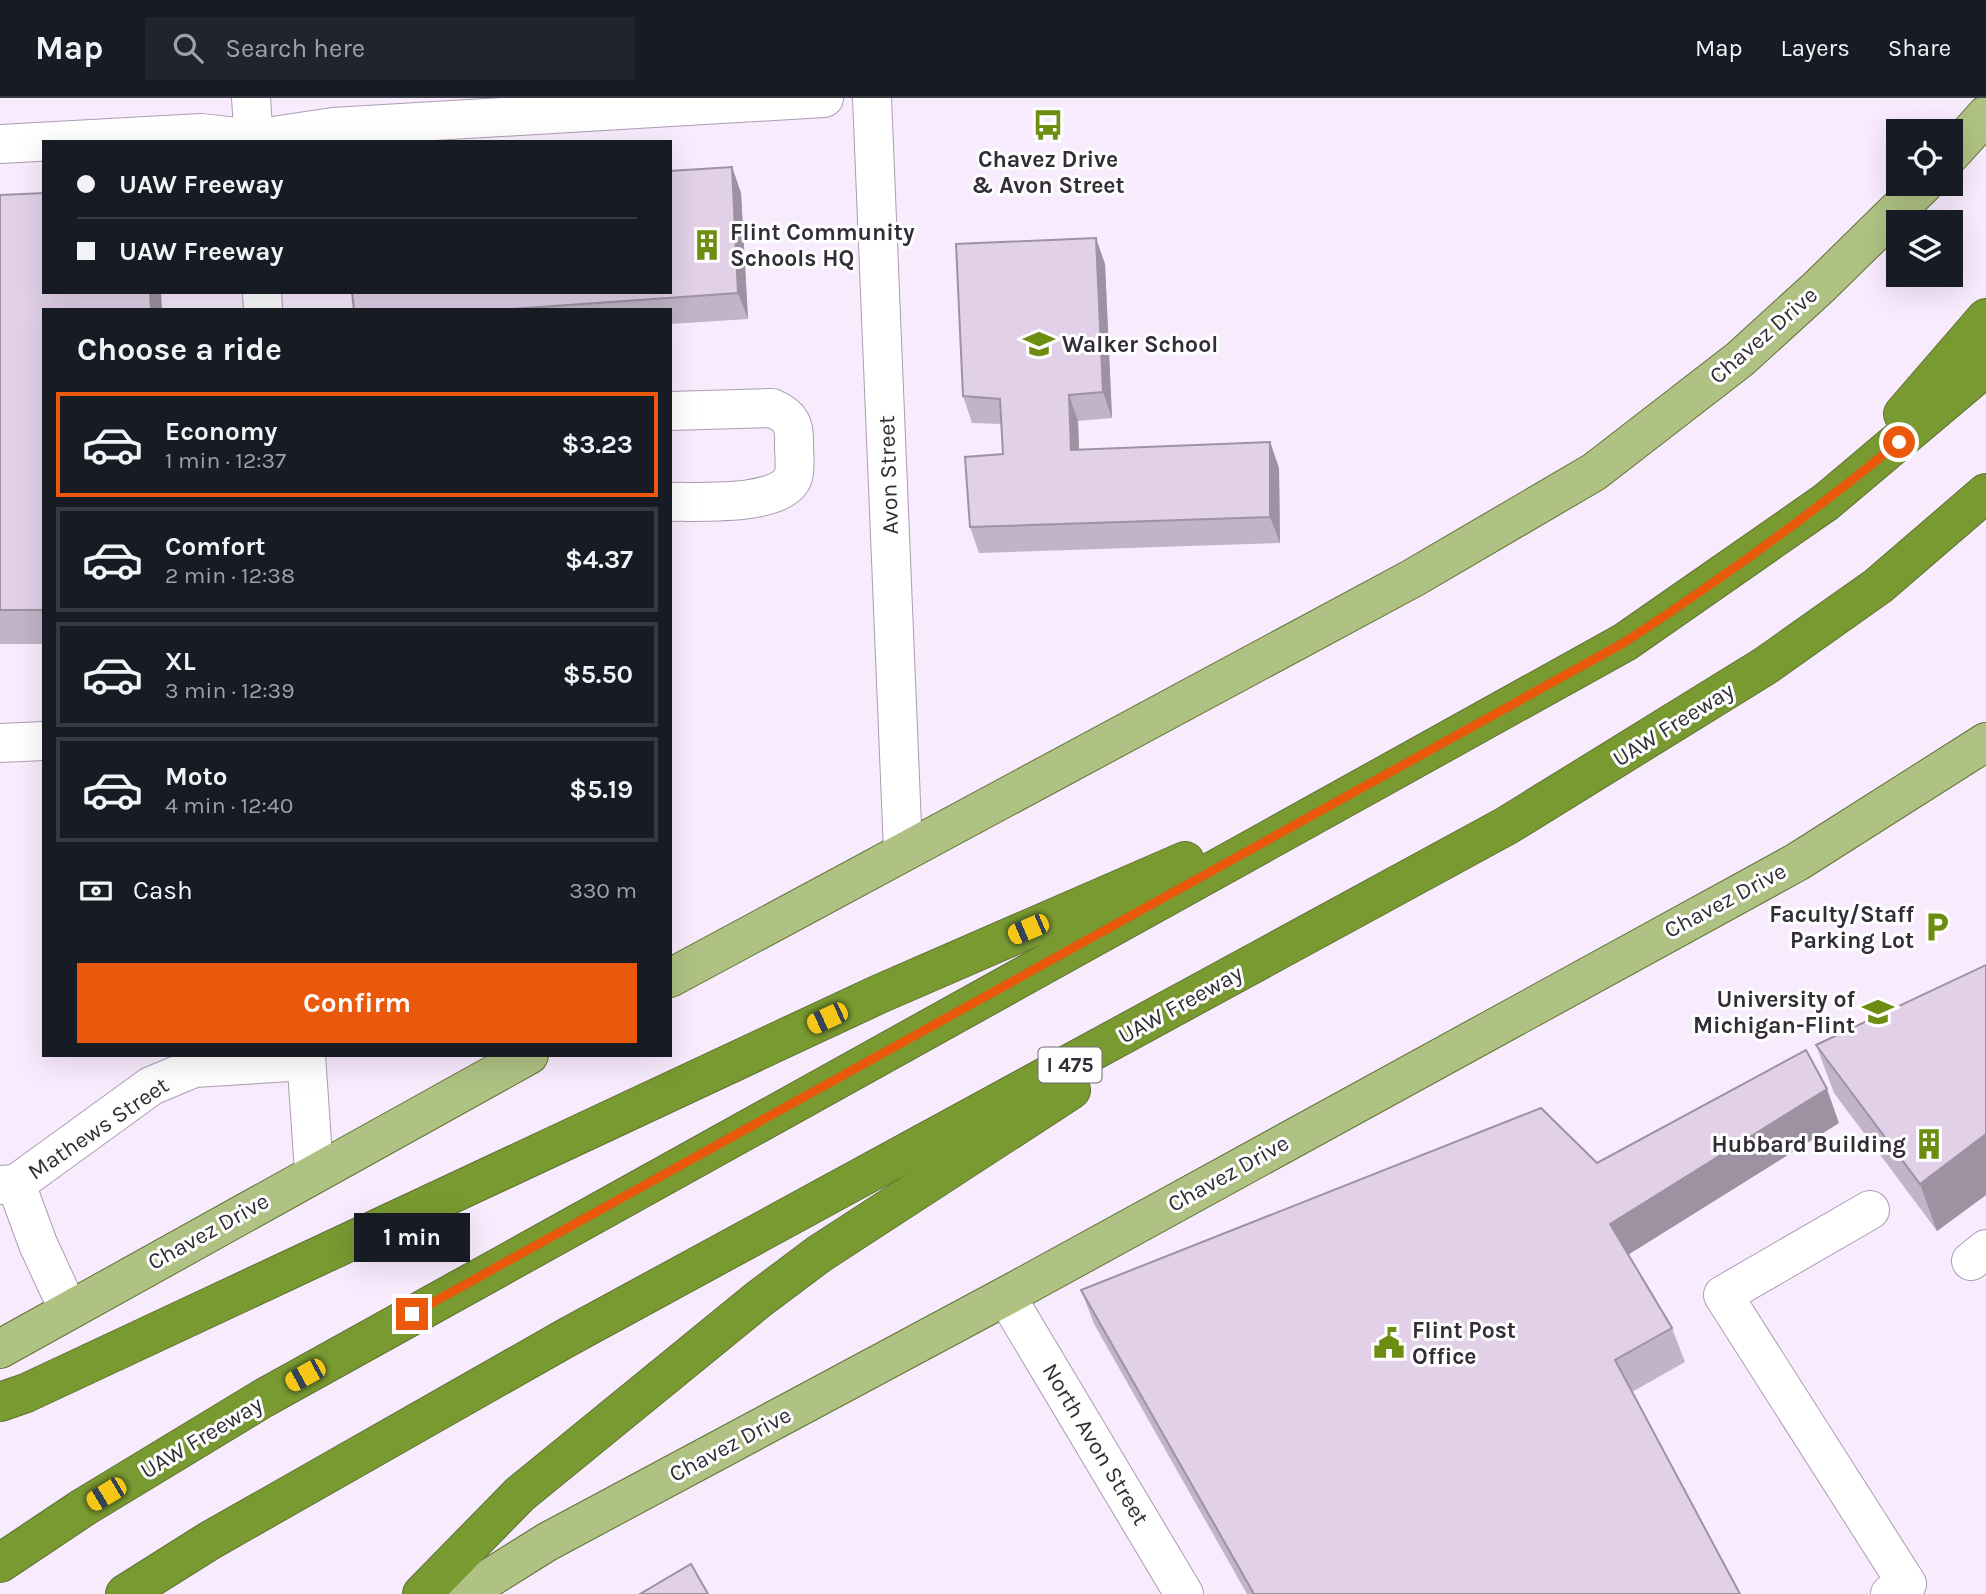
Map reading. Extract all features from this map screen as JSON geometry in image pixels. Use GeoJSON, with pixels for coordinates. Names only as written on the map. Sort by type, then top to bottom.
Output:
{"type":"FeatureCollection","features":[{"type":"Feature","properties":{"kind":"highway"},"geometry":{"type":"LineString","coordinates":[[1826,502],[1986,318]]}},
{"type":"Feature","properties":{"kind":"highway","name":"UAW Freeway"},"geometry":{"type":"LineString","coordinates":[[0,1563],[83,1507],[307,1373],[1625,642],[1826,502],[1986,368]]}},
{"type":"Feature","properties":{"kind":"highway","name":"UAW Freeway"},"geometry":{"type":"LineString","coordinates":[[125,1594],[232,1527],[566,1338],[1507,826],[1765,666],[1878,586],[1986,493]]}},
{"type":"Feature","properties":{"kind":"highway"},"geometry":{"type":"LineString","coordinates":[[1878,586],[1986,506]]}},
{"type":"Feature","properties":{"kind":"highway"},"geometry":{"type":"LineString","coordinates":[[0,1402],[51,1381],[877,995],[1405,765]]}},
{"type":"Feature","properties":{"kind":"highway"},"geometry":{"type":"LineString","coordinates":[[422,1594],[520,1494],[819,1254],[1310,934]]}},
{"type":"Feature","properties":{"kind":"main road"},"geometry":{"type":"LineString","coordinates":[[1963,141],[1986,115]]}},
{"type":"Feature","properties":{"kind":"main road","name":"Chavez Drive"},"geometry":{"type":"LineString","coordinates":[[672,977],[1413,578],[1594,472],[1740,359],[1829,278],[1912,196]]}},
{"type":"Feature","properties":{"kind":"main road","name":"Chavez Drive"},"geometry":{"type":"LineString","coordinates":[[464,1594],[547,1542],[1006,1296],[1797,862],[1986,742]]}},
{"type":"Feature","properties":{"kind":"main road","name":"Chavez Drive"},"geometry":{"type":"LineString","coordinates":[[0,1349],[524,1057]]}},
{"type":"Feature","properties":{"kind":"street"},"geometry":{"type":"LineString","coordinates":[[251,98],[254,140]]}},
{"type":"Feature","properties":{"kind":"street"},"geometry":{"type":"LineString","coordinates":[[73,140],[201,133],[254,140],[333,127],[552,107],[824,98]]}},
{"type":"Feature","properties":{"kind":"street","name":"Avon Street"},"geometry":{"type":"LineString","coordinates":[[872,98],[903,851]]}},
{"type":"Feature","properties":{"kind":"street"},"geometry":{"type":"LineString","coordinates":[[0,144],[42,142]]}},
{"type":"Feature","properties":{"kind":"street"},"geometry":{"type":"LineString","coordinates":[[672,411],[772,408],[787,414],[795,428],[793,477],[782,491],[751,499],[672,502]]}},
{"type":"Feature","properties":{"kind":"street"},"geometry":{"type":"LineString","coordinates":[[0,743],[42,741]]}},
{"type":"Feature","properties":{"kind":"street"},"geometry":{"type":"LineString","coordinates":[[306,1058],[314,1172]]}},
{"type":"Feature","properties":{"kind":"street","name":"Mathews Street"},"geometry":{"type":"LineString","coordinates":[[68,1309],[8,1184],[151,1086],[194,1068],[306,1058]]}},
{"type":"Feature","properties":{"kind":"street"},"geometry":{"type":"LineString","coordinates":[[1870,1210],[1723,1295],[1907,1584],[1890,1594]]}},
{"type":"Feature","properties":{"kind":"street","name":"North Avon Street"},"geometry":{"type":"LineString","coordinates":[[1006,1296],[1184,1594]]}},
{"type":"Feature","properties":{"kind":"building","name":"Flint Community Schools HQ"},"geometry":{"type":"Polygon","coordinates":[[[732,167],[738,293],[525,308],[354,308],[352,294],[672,294],[672,171],[732,167]]]}},
{"type":"Feature","properties":{"kind":"building"},"geometry":{"type":"Polygon","coordinates":[[[42,193],[42,294],[150,294],[151,308],[42,308],[42,610],[0,610],[0,195],[42,193]]]}},
{"type":"Feature","properties":{"kind":"building","name":"Walker School"},"geometry":{"type":"Polygon","coordinates":[[[1096,238],[1103,392],[1069,395],[1071,450],[1270,442],[1270,517],[970,527],[965,457],[1003,454],[1000,399],[963,396],[956,244],[1096,238]]]}},
{"type":"Feature","properties":{"kind":"building"},"geometry":{"type":"Polygon","coordinates":[[[1986,965],[1986,1134],[1920,1184],[1816,1045],[1986,965]]]}},
{"type":"Feature","properties":{"kind":"building","name":"Flint Post Office"},"geometry":{"type":"Polygon","coordinates":[[[1806,1050],[1827,1089],[1610,1224],[1672,1328],[1615,1360],[1740,1594],[1254,1594],[1081,1290],[1541,1108],[1597,1163],[1806,1050]]]}},
{"type":"Feature","properties":{"kind":"building"},"geometry":{"type":"Polygon","coordinates":[[[691,1564],[708,1594],[640,1594],[691,1564]]]}},
{"type":"Feature","properties":{"kind":"place","name":"Chavez Drive & Avon Street"},"geometry":{"type":"Point","coordinates":[1048,125]}},
{"type":"Feature","properties":{"kind":"place","name":"Flint Community Schools HQ"},"geometry":{"type":"Point","coordinates":[707,245]}},
{"type":"Feature","properties":{"kind":"place","name":"Walker School"},"geometry":{"type":"Point","coordinates":[1039,344]}},
{"type":"Feature","properties":{"kind":"place","name":"Faculty/Staff Parking Lot"},"geometry":{"type":"Point","coordinates":[1937,927]}},
{"type":"Feature","properties":{"kind":"place","name":"University of Michigan-Flint"},"geometry":{"type":"Point","coordinates":[1878,1012]}},
{"type":"Feature","properties":{"kind":"place","name":"Hubbard Building"},"geometry":{"type":"Point","coordinates":[1929,1144]}},
{"type":"Feature","properties":{"kind":"place","name":"Flint Post Office"},"geometry":{"type":"Point","coordinates":[1389,1343]}},
{"type":"Feature","properties":{"kind":"route"},"geometry":{"type":"LineString","coordinates":[[412,1314],[1625,642],[1765,547],[1826,502],[1899,442]]}}]}
